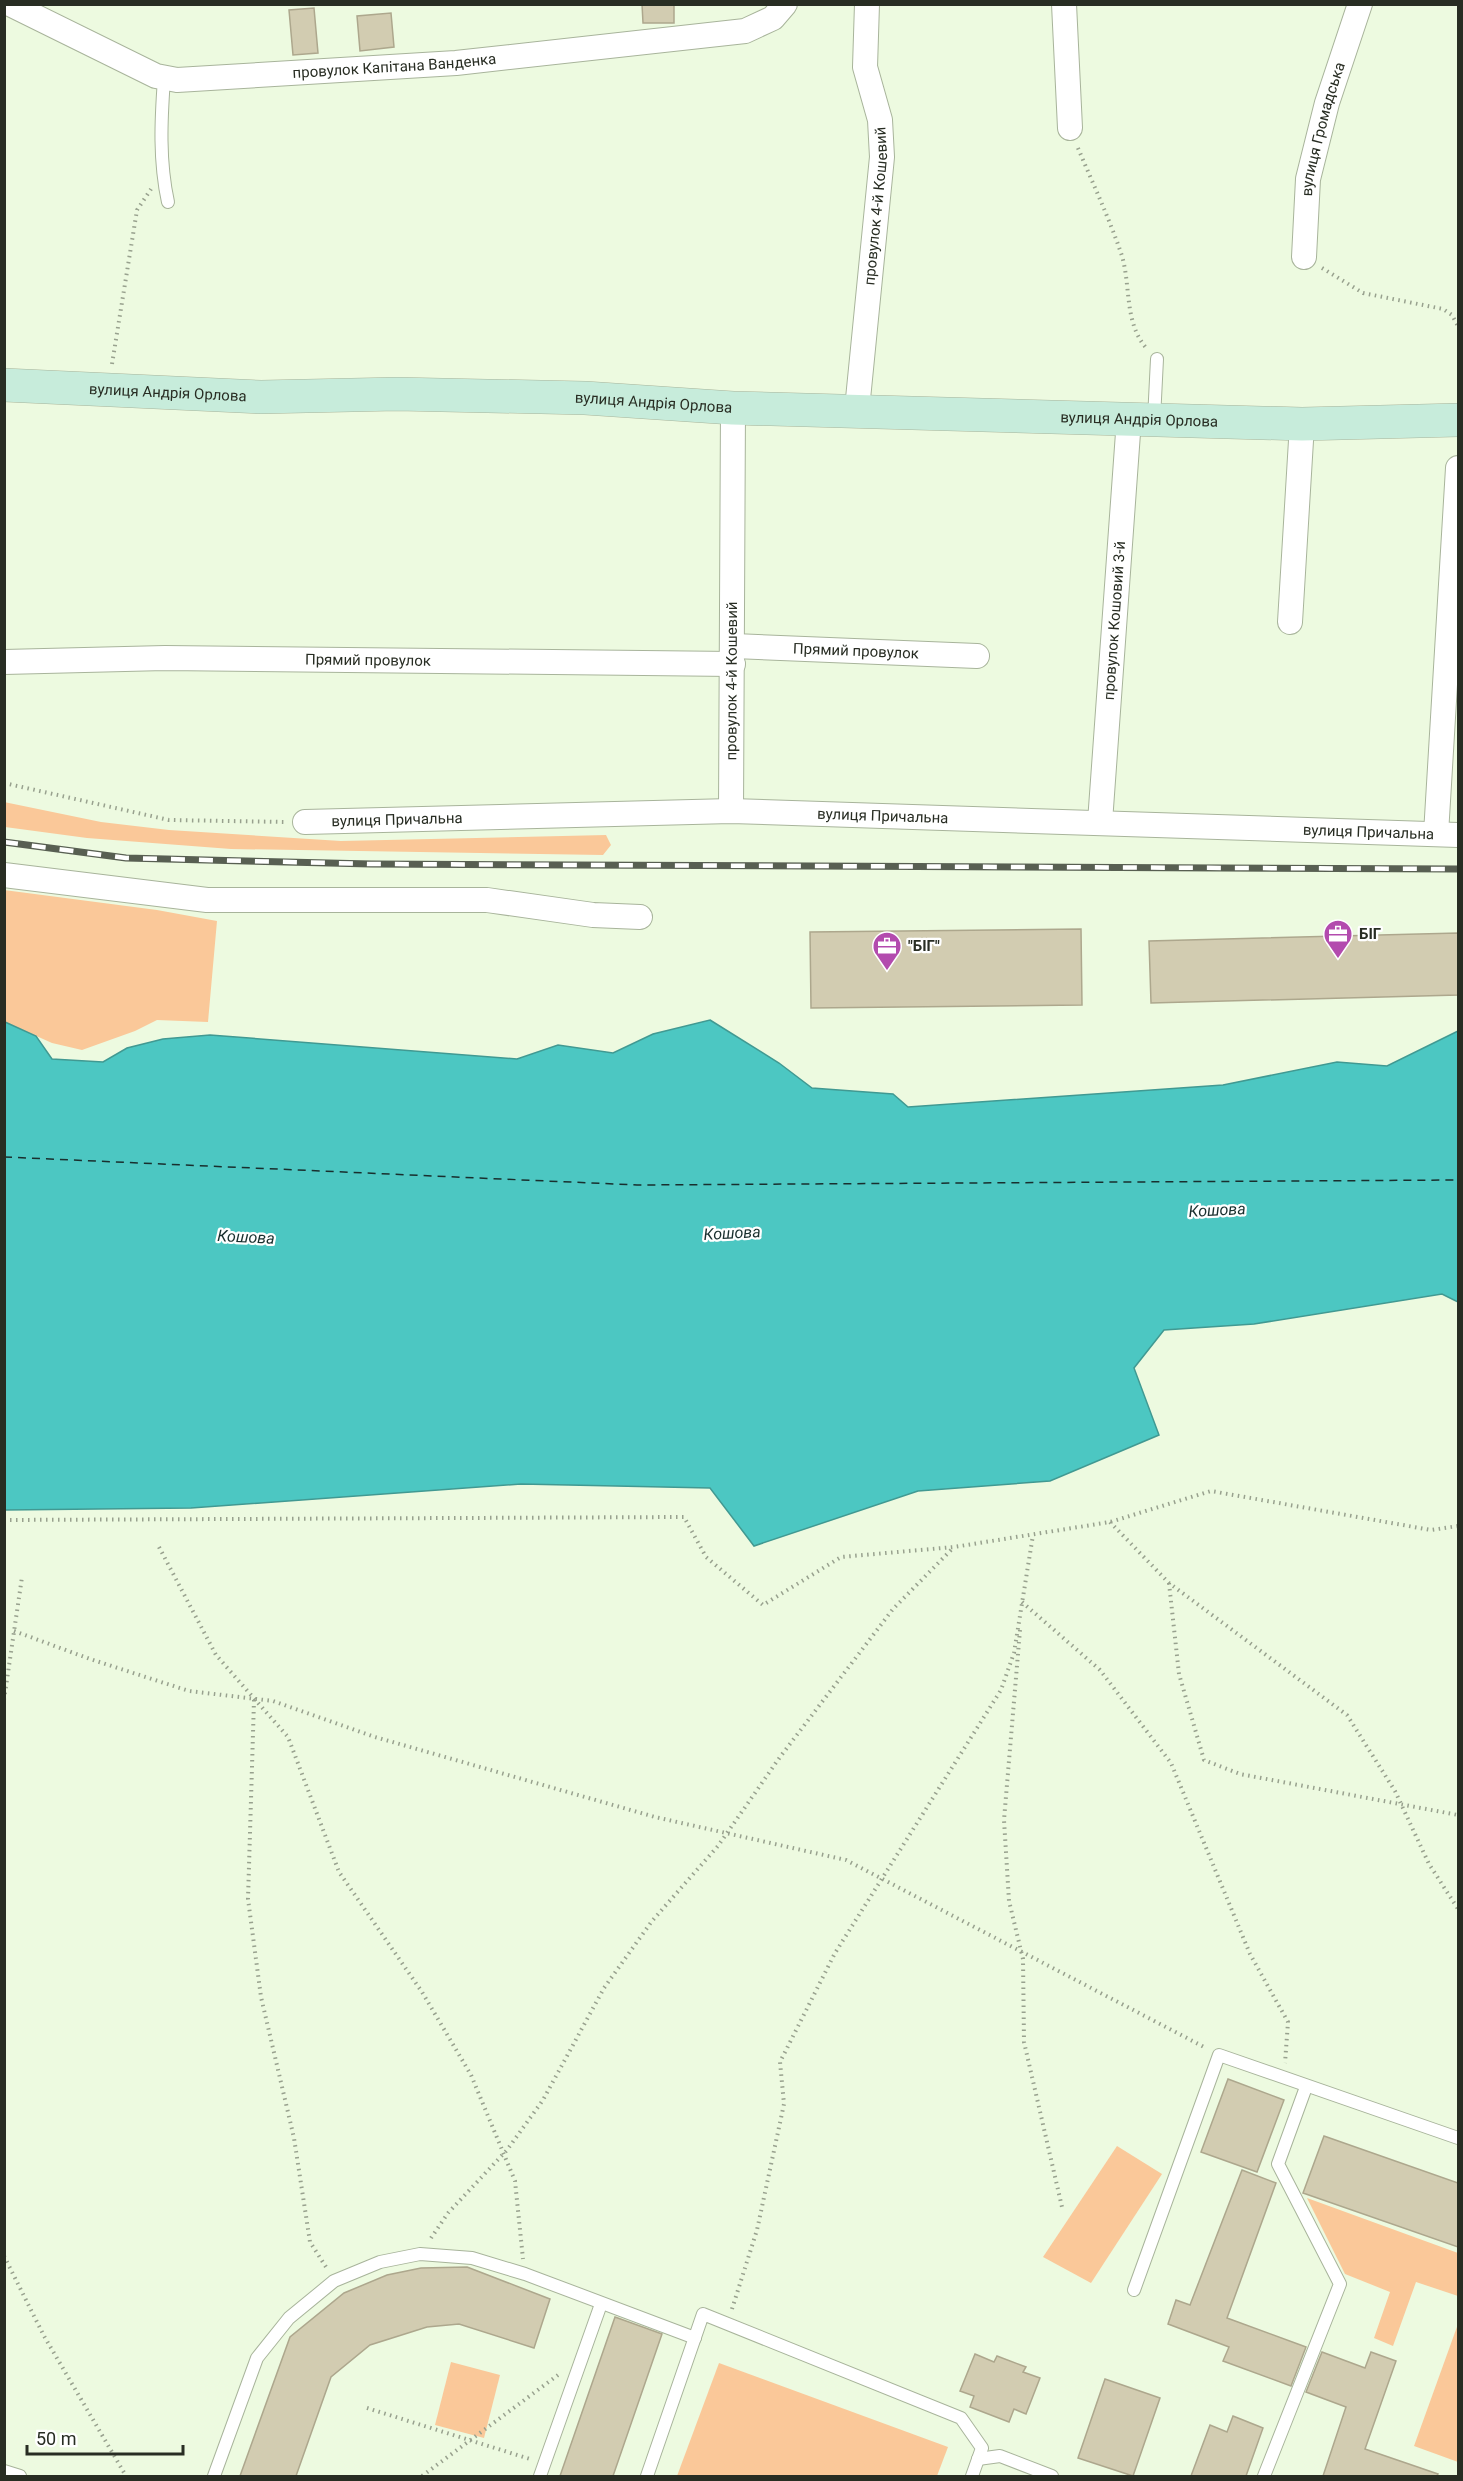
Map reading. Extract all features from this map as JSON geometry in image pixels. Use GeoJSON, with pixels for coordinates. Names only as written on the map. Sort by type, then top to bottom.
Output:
{"type":"FeatureCollection","features":[{"type":"Feature","properties":{"kind":"street","name":"провулок Капітана Ванденка"},"geometry":{"type":"LineString","coordinates":[[10,4],[164,79],[191,80],[456,63],[745,31],[772,18],[785,4]]}},
{"type":"Feature","properties":{"kind":"street","name":"провулок 4-й Кошевий"},"geometry":{"type":"LineString","coordinates":[[857,409],[882,157],[880,120],[865,67],[867,4]]}},
{"type":"Feature","properties":{"kind":"street"},"geometry":{"type":"LineString","coordinates":[[1064,4],[1070,128]]}},
{"type":"Feature","properties":{"kind":"street","name":"вулиця Громадська"},"geometry":{"type":"LineString","coordinates":[[1304,256],[1308,179],[1327,103],[1360,4]]}},
{"type":"Feature","properties":{"kind":"street","name":"вулиця Андрія Орлова"},"geometry":{"type":"LineString","coordinates":[[4,385],[108,392],[261,397],[397,394],[585,398],[733,408],[857,409],[1302,424],[1458,420]]}},
{"type":"Feature","properties":{"kind":"street","name":"провулок 4-й Кошевий"},"geometry":{"type":"LineString","coordinates":[[731,811],[734,655],[733,408]]}},
{"type":"Feature","properties":{"kind":"street","name":"провулок Кошовий 3-й"},"geometry":{"type":"LineString","coordinates":[[1100,822],[1142,419]]}},
{"type":"Feature","properties":{"kind":"street"},"geometry":{"type":"LineString","coordinates":[[1290,622],[1302,424]]}},
{"type":"Feature","properties":{"kind":"street"},"geometry":{"type":"LineString","coordinates":[[1447,834],[1458,468]]}},
{"type":"Feature","properties":{"kind":"street","name":"Прямий провулок"},"geometry":{"type":"LineString","coordinates":[[4,662],[165,658],[976,656]]}},
{"type":"Feature","properties":{"kind":"street","name":"вулиця Причальна"},"geometry":{"type":"LineString","coordinates":[[305,822],[731,811],[1447,834]]}},
{"type":"Feature","properties":{"kind":"street"},"geometry":{"type":"LineString","coordinates":[[4,875],[207,900],[487,900],[583,914],[640,917]]}},
{"type":"Feature","properties":{"kind":"lane"},"geometry":{"type":"LineString","coordinates":[[164,79],[160,139],[163,179],[168,202]]}},
{"type":"Feature","properties":{"kind":"lane"},"geometry":{"type":"LineString","coordinates":[[1142,419],[1157,359]]}},
{"type":"Feature","properties":{"kind":"lane"},"geometry":{"type":"LineString","coordinates":[[1134,2290],[1219,2055],[1458,2138]]}},
{"type":"Feature","properties":{"kind":"lane"},"geometry":{"type":"LineString","coordinates":[[1264,2476],[1340,2284],[1278,2164],[1306,2087]]}},
{"type":"Feature","properties":{"kind":"lane"},"geometry":{"type":"LineString","coordinates":[[214,2476],[257,2358],[289,2319],[334,2281],[380,2262],[420,2254],[472,2258],[525,2274],[695,2338]]}},
{"type":"Feature","properties":{"kind":"lane"},"geometry":{"type":"LineString","coordinates":[[540,2476],[601,2304]]}},
{"type":"Feature","properties":{"kind":"lane"},"geometry":{"type":"LineString","coordinates":[[647,2476],[703,2314],[961,2418],[982,2448],[972,2476]]}},
{"type":"Feature","properties":{"kind":"lane"},"geometry":{"type":"LineString","coordinates":[[978,2459],[1000,2456],[1052,2476]]}},
{"type":"Feature","properties":{"kind":"lane"},"geometry":{"type":"LineString","coordinates":[[4,2471],[20,2476]]}},
{"type":"Feature","properties":{"kind":"path"},"geometry":{"type":"LineString","coordinates":[[1070,128],[1122,258],[1130,310],[1138,339],[1157,359]]}},
{"type":"Feature","properties":{"kind":"path"},"geometry":{"type":"LineString","coordinates":[[108,392],[137,210],[147,194],[163,179]]}},
{"type":"Feature","properties":{"kind":"path"},"geometry":{"type":"LineString","coordinates":[[1304,256],[1363,293],[1443,309],[1452,315],[1458,326]]}},
{"type":"Feature","properties":{"kind":"path"},"geometry":{"type":"LineString","coordinates":[[4,783],[169,820],[305,822]]}},
{"type":"Feature","properties":{"kind":"path"},"geometry":{"type":"LineString","coordinates":[[4,1521],[684,1517],[706,1557],[763,1605],[841,1557],[954,1547],[1110,1522],[1211,1491],[1431,1530],[1458,1526]]}},
{"type":"Feature","properties":{"kind":"path"},"geometry":{"type":"LineString","coordinates":[[1110,1522],[1169,1583],[1347,1715],[1401,1804],[1429,1864],[1458,1910]]}},
{"type":"Feature","properties":{"kind":"path"},"geometry":{"type":"LineString","coordinates":[[727,2324],[757,2230],[784,2104],[780,2062],[835,1953],[1001,1690],[1014,1653],[1033,1534]]}},
{"type":"Feature","properties":{"kind":"path"},"geometry":{"type":"LineString","coordinates":[[159,1547],[216,1655],[288,1737],[339,1872],[422,1992],[471,2075],[515,2181],[525,2274]]}},
{"type":"Feature","properties":{"kind":"path"},"geometry":{"type":"LineString","coordinates":[[420,2254],[448,2213],[504,2153],[543,2100],[604,1988],[652,1922],[727,1833],[780,1757],[893,1609],[954,1547]]}},
{"type":"Feature","properties":{"kind":"path"},"geometry":{"type":"LineString","coordinates":[[4,1700],[22,1577]]}},
{"type":"Feature","properties":{"kind":"path"},"geometry":{"type":"LineString","coordinates":[[1169,1583],[1179,1674],[1203,1760],[1240,1774],[1458,1815]]}},
{"type":"Feature","properties":{"kind":"path"},"geometry":{"type":"LineString","coordinates":[[1022,1602],[1004,1820],[1009,1901],[1021,1952],[1024,2042],[1062,2207]]}},
{"type":"Feature","properties":{"kind":"path"},"geometry":{"type":"LineString","coordinates":[[1022,1602],[1100,1670],[1171,1763],[1251,1954],[1288,2022],[1283,2078]]}},
{"type":"Feature","properties":{"kind":"path"},"geometry":{"type":"LineString","coordinates":[[14,1631],[90,1659],[189,1691],[273,1701],[375,1737],[655,1817],[846,1860],[1219,2055]]}},
{"type":"Feature","properties":{"kind":"path"},"geometry":{"type":"LineString","coordinates":[[255,1699],[248,1899],[261,1997],[294,2138],[310,2242],[334,2281]]}},
{"type":"Feature","properties":{"kind":"path"},"geometry":{"type":"LineString","coordinates":[[4,2256],[44,2336],[126,2476]]}},
{"type":"Feature","properties":{"kind":"path"},"geometry":{"type":"LineString","coordinates":[[422,2476],[583,2356]]}},
{"type":"Feature","properties":{"kind":"path"},"geometry":{"type":"LineString","coordinates":[[367,2408],[544,2464]]}},
{"type":"Feature","properties":{"kind":"shaded area"},"geometry":{"type":"Polygon","coordinates":[[[4,802],[101,822],[169,830],[341,841],[606,835],[611,845],[603,855],[231,849],[87,838],[5,827],[4,802]]]}},
{"type":"Feature","properties":{"kind":"shaded area"},"geometry":{"type":"Polygon","coordinates":[[[4,890],[157,910],[217,921],[208,1022],[157,1020],[135,1031],[82,1050],[52,1043],[5,1022],[4,890]]]}},
{"type":"Feature","properties":{"kind":"shaded area"},"geometry":{"type":"Polygon","coordinates":[[[1117,2146],[1162,2174],[1091,2283],[1043,2257],[1117,2146]]]}},
{"type":"Feature","properties":{"kind":"shaded area"},"geometry":{"type":"Polygon","coordinates":[[[1307,2198],[1458,2253],[1458,2296],[1416,2282],[1393,2346],[1374,2338],[1390,2292],[1345,2274],[1307,2198]]]}},
{"type":"Feature","properties":{"kind":"shaded area"},"geometry":{"type":"Polygon","coordinates":[[[1458,2324],[1458,2462],[1414,2446],[1458,2324]]]}},
{"type":"Feature","properties":{"kind":"shaded area"},"geometry":{"type":"Polygon","coordinates":[[[451,2362],[500,2375],[484,2438],[435,2425],[451,2362]]]}},
{"type":"Feature","properties":{"kind":"shaded area"},"geometry":{"type":"Polygon","coordinates":[[[719,2363],[948,2447],[937,2476],[677,2476],[719,2363]]]}},
{"type":"Feature","properties":{"kind":"water","name":"Кошова"},"geometry":{"type":"Polygon","coordinates":[[[710,1020],[779,1063],[812,1088],[893,1094],[908,1107],[1223,1085],[1337,1062],[1387,1066],[1458,1031],[1458,1302],[1442,1294],[1254,1324],[1164,1330],[1134,1368],[1159,1435],[1050,1481],[918,1491],[754,1546],[710,1488],[521,1484],[191,1508],[5,1510],[5,1022],[36,1036],[52,1059],[103,1062],[127,1048],[163,1039],[210,1035],[517,1059],[558,1045],[613,1053],[653,1034],[710,1020]]]}},
{"type":"Feature","properties":{"kind":"building"},"geometry":{"type":"Polygon","coordinates":[[[642,4],[674,4],[674,23],[643,23],[642,4]]]}},
{"type":"Feature","properties":{"kind":"building"},"geometry":{"type":"Polygon","coordinates":[[[314,8],[318,53],[293,55],[289,10],[314,8]]]}},
{"type":"Feature","properties":{"kind":"building"},"geometry":{"type":"Polygon","coordinates":[[[391,13],[394,47],[360,51],[357,16],[391,13]]]}},
{"type":"Feature","properties":{"kind":"building"},"geometry":{"type":"Polygon","coordinates":[[[1081,929],[1082,1005],[811,1008],[810,932],[1081,929]]]}},
{"type":"Feature","properties":{"kind":"building"},"geometry":{"type":"Polygon","coordinates":[[[1458,933],[1458,995],[1151,1003],[1149,941],[1458,933]]]}},
{"type":"Feature","properties":{"kind":"building"},"geometry":{"type":"Polygon","coordinates":[[[1228,2079],[1284,2100],[1257,2172],[1201,2152],[1228,2079]]]}},
{"type":"Feature","properties":{"kind":"building"},"geometry":{"type":"Polygon","coordinates":[[[1324,2136],[1458,2183],[1458,2247],[1303,2193],[1324,2136]]]}},
{"type":"Feature","properties":{"kind":"building"},"geometry":{"type":"Polygon","coordinates":[[[1242,2170],[1276,2183],[1227,2318],[1306,2347],[1291,2386],[1223,2361],[1229,2347],[1168,2324],[1176,2300],[1190,2305],[1242,2170]]]}},
{"type":"Feature","properties":{"kind":"building"},"geometry":{"type":"Polygon","coordinates":[[[467,2267],[550,2299],[534,2348],[459,2324],[427,2327],[370,2345],[331,2377],[296,2476],[240,2476],[290,2337],[344,2293],[387,2275],[421,2268],[467,2267]]]}},
{"type":"Feature","properties":{"kind":"building"},"geometry":{"type":"Polygon","coordinates":[[[615,2317],[662,2334],[613,2476],[560,2476],[615,2317]]]}},
{"type":"Feature","properties":{"kind":"building"},"geometry":{"type":"Polygon","coordinates":[[[1322,2352],[1365,2368],[1371,2352],[1396,2361],[1365,2449],[1438,2474],[1437,2476],[1323,2476],[1346,2407],[1306,2392],[1322,2352]]]}},
{"type":"Feature","properties":{"kind":"building"},"geometry":{"type":"Polygon","coordinates":[[[975,2354],[994,2362],[997,2356],[1026,2367],[1023,2372],[1040,2378],[1026,2414],[1014,2409],[1009,2422],[970,2407],[974,2396],[960,2391],[975,2354]]]}},
{"type":"Feature","properties":{"kind":"building"},"geometry":{"type":"Polygon","coordinates":[[[1105,2379],[1160,2398],[1133,2476],[1078,2458],[1105,2379]]]}},
{"type":"Feature","properties":{"kind":"building"},"geometry":{"type":"Polygon","coordinates":[[[1233,2416],[1263,2428],[1246,2476],[1191,2476],[1210,2425],[1227,2432],[1233,2416]]]}},
{"type":"Feature","properties":{"kind":"ferry route"},"geometry":{"type":"LineString","coordinates":[[4,1157],[637,1185],[1458,1180]]}},
{"type":"Feature","properties":{"kind":"railway"},"geometry":{"type":"LineString","coordinates":[[4,842],[126,858],[371,864],[1458,869]]}},
{"type":"Feature","properties":{"kind":"place","name":"БІГ"},"geometry":{"type":"Point","coordinates":[1338,960]}},
{"type":"Feature","properties":{"kind":"place","name":"\"БІГ\""},"geometry":{"type":"Point","coordinates":[887,972]}}]}
